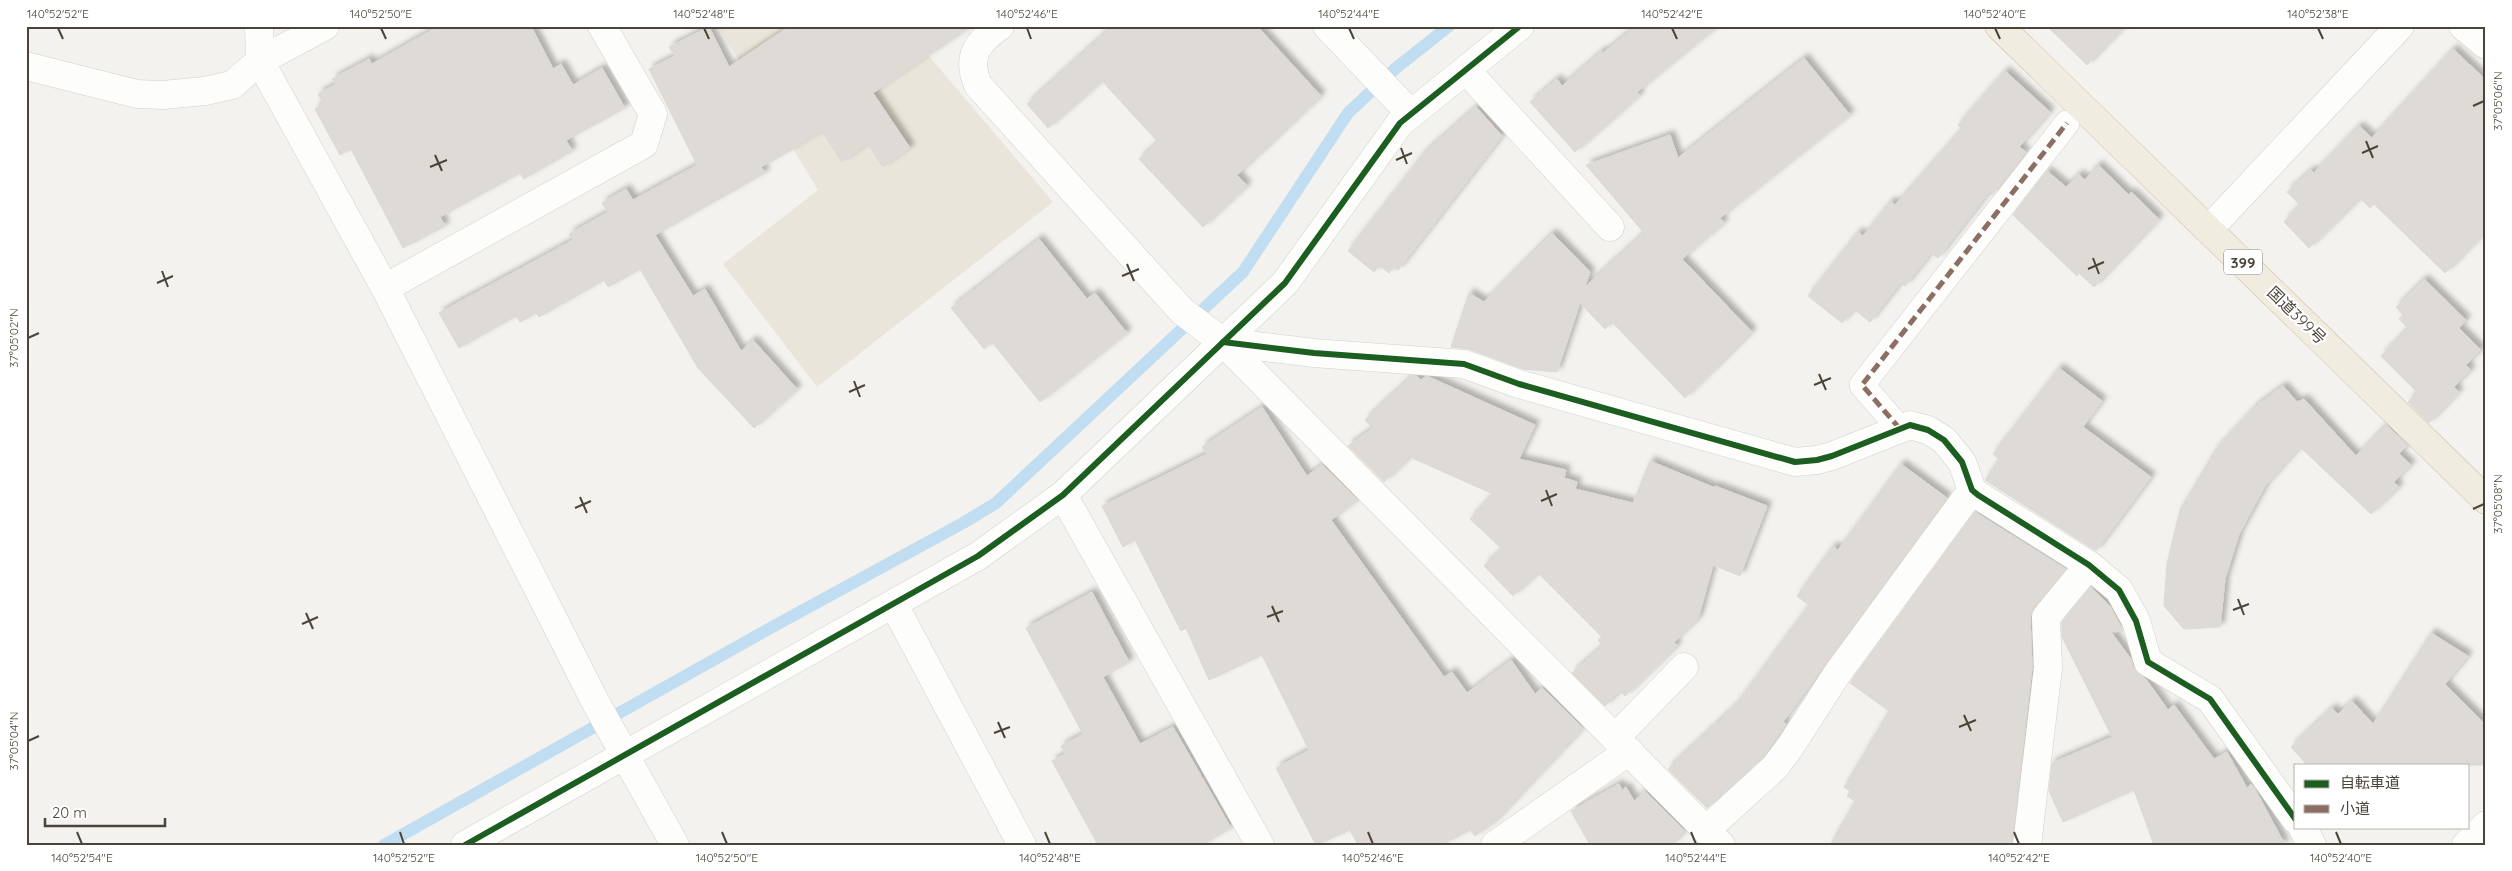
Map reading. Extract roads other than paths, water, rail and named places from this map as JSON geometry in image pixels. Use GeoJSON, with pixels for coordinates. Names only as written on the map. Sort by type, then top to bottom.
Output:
{"type":"FeatureCollection","features":[{"type":"Feature","properties":{"kind":"highway","name":"国道399号"},"geometry":{"type":"LineString","coordinates":[[1999,26],[2486,500]]}},
{"type":"Feature","properties":{"kind":"street"},"geometry":{"type":"LineString","coordinates":[[259,26],[260,61],[385,288],[610,730],[675,845]]}},
{"type":"Feature","properties":{"kind":"street"},"geometry":{"type":"LineString","coordinates":[[26,66],[137,94],[163,95],[205,91],[232,85],[260,61],[325,26]]}},
{"type":"Feature","properties":{"kind":"street"},"geometry":{"type":"LineString","coordinates":[[385,288],[644,144],[653,114],[602,26]]}},
{"type":"Feature","properties":{"kind":"street"},"geometry":{"type":"LineString","coordinates":[[1000,26],[983,37],[977,49],[972,64],[978,85],[1182,311],[1223,342],[1714,837],[1790,747],[1837,674],[1972,490]]}},
{"type":"Feature","properties":{"kind":"street"},"geometry":{"type":"LineString","coordinates":[[1327,26],[1412,114]]}},
{"type":"Feature","properties":{"kind":"street"},"geometry":{"type":"LineString","coordinates":[[465,845],[978,556],[1063,495],[1284,283],[1400,123],[1520,26]]}},
{"type":"Feature","properties":{"kind":"street"},"geometry":{"type":"LineString","coordinates":[[2209,229],[2400,26]]}},
{"type":"Feature","properties":{"kind":"street"},"geometry":{"type":"LineString","coordinates":[[2463,26],[2486,45]]}},
{"type":"Feature","properties":{"kind":"street"},"geometry":{"type":"LineString","coordinates":[[1466,70],[1610,227]]}},
{"type":"Feature","properties":{"kind":"street"},"geometry":{"type":"LineString","coordinates":[[1900,429],[1862,385],[2067,123]]}},
{"type":"Feature","properties":{"kind":"street"},"geometry":{"type":"LineString","coordinates":[[1223,342],[1314,353],[1464,364],[1519,384],[1794,462],[1817,460],[1832,456],[1910,425],[1928,430],[1944,440],[1962,462],[1972,490],[2089,565],[2111,582],[2125,599],[2136,621],[2148,662],[2210,699],[2294,817]]}},
{"type":"Feature","properties":{"kind":"street"},"geometry":{"type":"LineString","coordinates":[[1063,495],[1260,845]]}},
{"type":"Feature","properties":{"kind":"street"},"geometry":{"type":"LineString","coordinates":[[2027,845],[2048,668],[2046,617],[2089,565]]}},
{"type":"Feature","properties":{"kind":"street"},"geometry":{"type":"LineString","coordinates":[[894,605],[1022,845]]}},
{"type":"Feature","properties":{"kind":"street"},"geometry":{"type":"LineString","coordinates":[[1494,845],[1622,745],[1684,667]]}},
{"type":"Feature","properties":{"kind":"street"},"geometry":{"type":"LineString","coordinates":[[2303,828],[2312,845]]}},
{"type":"Feature","properties":{"kind":"waterway"},"geometry":{"type":"LineString","coordinates":[[384,845],[996,503],[1243,272],[1348,113],[1396,68],[1449,26]]}}]}
